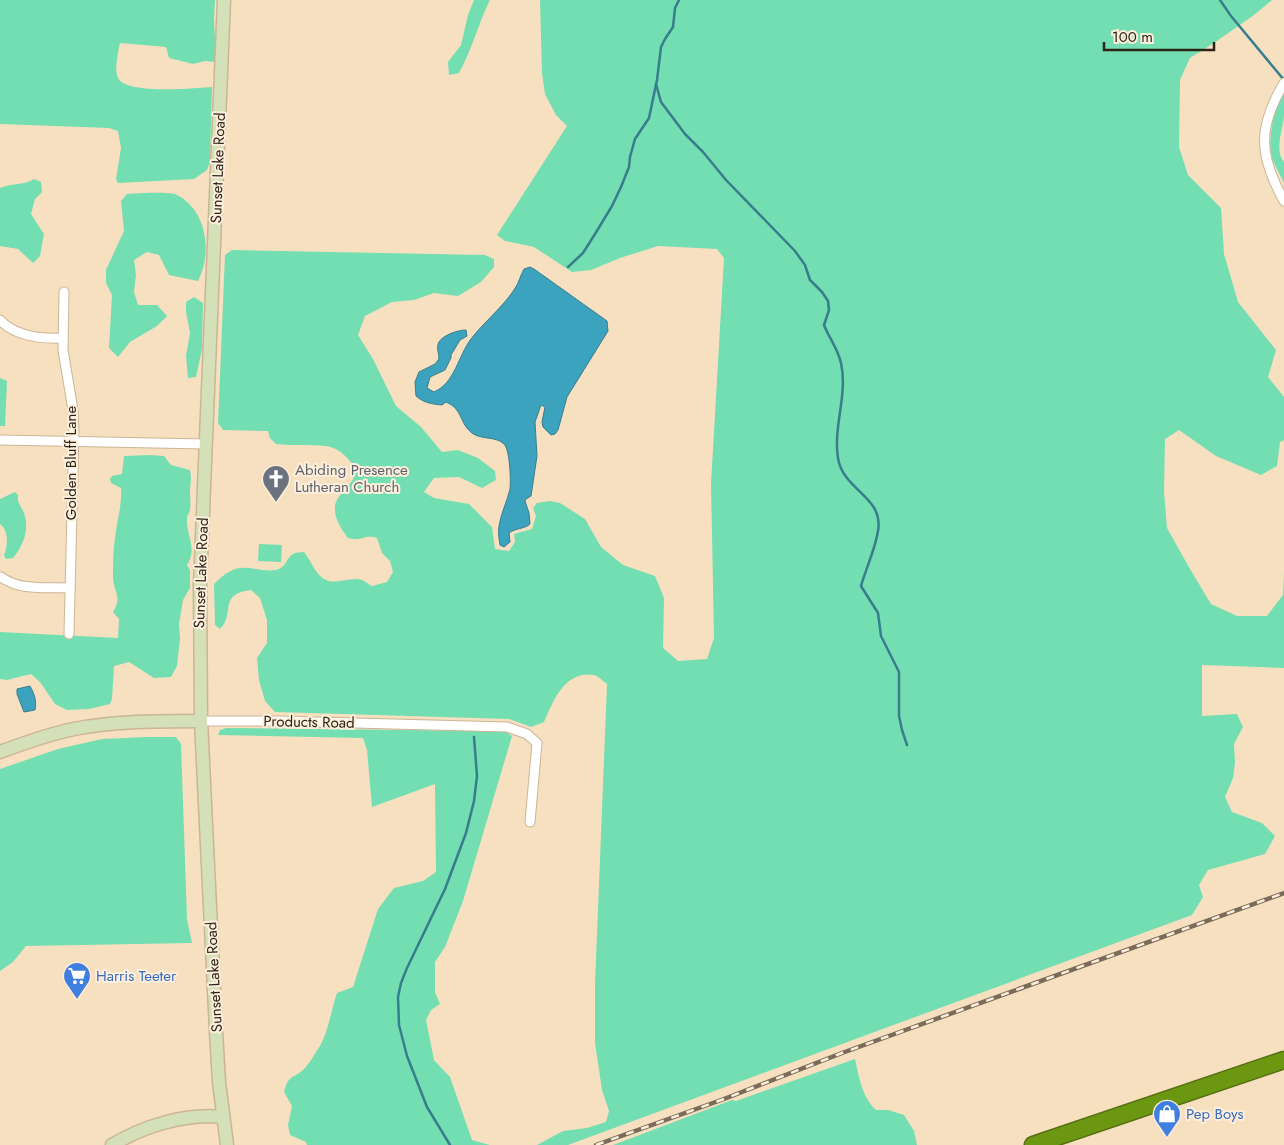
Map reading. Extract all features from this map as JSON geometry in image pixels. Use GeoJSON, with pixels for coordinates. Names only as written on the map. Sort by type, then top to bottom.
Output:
{"type":"FeatureCollection","features":[{"type":"Feature","properties":{"kind":"highway"},"geometry":{"type":"LineString","coordinates":[[1033,1145],[1284,1060]]}},
{"type":"Feature","properties":{"kind":"main road","name":"Sunset Lake Road"},"geometry":{"type":"LineString","coordinates":[[224,0],[200,585],[201,722],[216,1031],[227,1145]]}},
{"type":"Feature","properties":{"kind":"main road","name":"Products Road"},"geometry":{"type":"LineString","coordinates":[[0,752],[57,733],[90,726],[201,722]]}},
{"type":"Feature","properties":{"kind":"main road"},"geometry":{"type":"LineString","coordinates":[[112,1145],[135,1132],[167,1123],[211,1116],[223,1117]]}},
{"type":"Feature","properties":{"kind":"street"},"geometry":{"type":"LineString","coordinates":[[1284,83],[1275,98],[1267,119],[1264,140],[1267,164],[1284,201]]}},
{"type":"Feature","properties":{"kind":"street","name":"Golden Bluff Lane"},"geometry":{"type":"LineString","coordinates":[[64,292],[64,359],[73,410],[74,442],[69,634]]}},
{"type":"Feature","properties":{"kind":"street"},"geometry":{"type":"LineString","coordinates":[[0,320],[11,329],[24,334],[38,338],[63,338]]}},
{"type":"Feature","properties":{"kind":"street"},"geometry":{"type":"LineString","coordinates":[[0,440],[206,444]]}},
{"type":"Feature","properties":{"kind":"street"},"geometry":{"type":"LineString","coordinates":[[1,577],[14,585],[70,588]]}},
{"type":"Feature","properties":{"kind":"street","name":"Products Road"},"geometry":{"type":"LineString","coordinates":[[201,722],[289,721],[507,727],[527,734],[537,743],[530,822]]}},
{"type":"Feature","properties":{"kind":"green space"},"geometry":{"type":"Polygon","coordinates":[[[0,0],[215,0],[216,62],[205,61],[193,64],[169,58],[166,47],[120,43],[116,67],[118,78],[134,87],[177,89],[212,87],[210,162],[207,170],[194,179],[118,183],[116,179],[121,148],[118,131],[109,128],[0,124],[0,0]]]}},
{"type":"Feature","properties":{"kind":"green space"},"geometry":{"type":"Polygon","coordinates":[[[474,0],[490,0],[459,73],[449,75],[448,62],[461,45],[468,15],[474,0]]]}},
{"type":"Feature","properties":{"kind":"green space"},"geometry":{"type":"Polygon","coordinates":[[[540,0],[1272,0],[1254,15],[1190,58],[1180,80],[1179,147],[1188,175],[1221,208],[1224,254],[1238,302],[1276,350],[1268,377],[1284,397],[1284,440],[1280,442],[1277,466],[1261,475],[1216,456],[1179,430],[1165,439],[1164,492],[1167,528],[1211,604],[1237,616],[1267,616],[1283,595],[1284,573],[1284,668],[1202,665],[1202,716],[1237,714],[1243,727],[1234,744],[1235,763],[1233,778],[1225,797],[1232,812],[1262,823],[1275,836],[1265,854],[1208,870],[1199,885],[1203,897],[1192,915],[568,1145],[537,1145],[563,1131],[587,1128],[606,1122],[609,1111],[602,1090],[595,1043],[595,984],[607,684],[594,675],[575,677],[561,689],[544,722],[531,727],[509,719],[275,712],[265,701],[259,680],[257,658],[267,643],[267,620],[260,598],[251,590],[234,596],[230,600],[225,623],[220,629],[215,625],[214,584],[232,570],[249,568],[276,570],[284,566],[293,554],[304,552],[319,575],[330,581],[357,579],[372,586],[387,582],[393,572],[390,561],[382,553],[377,538],[348,538],[337,520],[335,507],[337,501],[350,484],[355,473],[354,466],[343,454],[325,446],[276,444],[270,438],[268,431],[223,430],[218,423],[225,255],[232,250],[485,255],[494,259],[494,267],[481,282],[458,296],[434,293],[414,300],[392,302],[365,316],[358,335],[373,359],[396,406],[421,427],[442,452],[458,450],[478,458],[495,471],[496,480],[482,488],[459,477],[434,478],[424,492],[434,498],[469,504],[492,527],[495,549],[509,551],[515,542],[514,534],[532,529],[536,516],[533,508],[537,503],[550,501],[560,503],[585,519],[601,547],[623,565],[655,576],[664,598],[663,648],[678,661],[707,659],[714,638],[711,484],[724,258],[717,249],[658,246],[620,258],[591,270],[572,272],[534,247],[505,241],[497,235],[567,126],[556,115],[545,94],[542,73],[540,0]]]}},
{"type":"Feature","properties":{"kind":"green space"},"geometry":{"type":"Polygon","coordinates":[[[1284,92],[1284,116],[1279,146],[1284,162],[1284,183],[1272,158],[1270,142],[1274,115],[1284,92]]]}},
{"type":"Feature","properties":{"kind":"green space"},"geometry":{"type":"Polygon","coordinates":[[[34,179],[41,182],[42,192],[35,199],[31,214],[44,234],[40,256],[33,263],[18,249],[0,246],[0,188],[25,183],[34,179]]]}},
{"type":"Feature","properties":{"kind":"green space"},"geometry":{"type":"Polygon","coordinates":[[[127,194],[174,194],[187,202],[201,222],[206,246],[205,258],[198,281],[169,275],[159,255],[147,252],[134,260],[136,275],[134,292],[138,305],[157,305],[167,316],[157,326],[130,342],[118,357],[109,348],[112,295],[106,283],[106,270],[124,231],[121,201],[127,194]]]}},
{"type":"Feature","properties":{"kind":"green space"},"geometry":{"type":"Polygon","coordinates":[[[194,297],[203,303],[202,349],[196,377],[188,378],[186,356],[190,333],[186,302],[194,297]]]}},
{"type":"Feature","properties":{"kind":"green space"},"geometry":{"type":"Polygon","coordinates":[[[0,378],[7,381],[5,426],[0,426],[0,378]]]}},
{"type":"Feature","properties":{"kind":"green space"},"geometry":{"type":"Polygon","coordinates":[[[124,456],[164,456],[171,465],[190,470],[191,473],[190,512],[187,516],[192,547],[192,553],[187,565],[190,570],[190,588],[183,600],[179,624],[180,639],[177,666],[171,677],[154,678],[129,662],[114,666],[110,704],[89,709],[67,710],[55,704],[40,682],[31,674],[7,680],[0,679],[0,632],[118,638],[119,619],[113,612],[116,607],[117,598],[113,581],[113,561],[121,488],[111,483],[110,479],[112,476],[122,474],[124,456]]]}},
{"type":"Feature","properties":{"kind":"green space"},"geometry":{"type":"Polygon","coordinates":[[[15,492],[18,495],[26,519],[26,531],[17,553],[13,558],[6,559],[4,555],[7,538],[5,530],[0,524],[0,499],[15,492]]]}},
{"type":"Feature","properties":{"kind":"green space"},"geometry":{"type":"Polygon","coordinates":[[[259,544],[282,545],[281,562],[258,561],[259,544]]]}},
{"type":"Feature","properties":{"kind":"green space"},"geometry":{"type":"Polygon","coordinates":[[[226,728],[493,731],[506,732],[512,736],[463,901],[445,947],[435,962],[435,992],[440,1004],[431,1010],[426,1020],[434,1060],[450,1077],[472,1140],[490,1145],[307,1145],[306,1142],[290,1135],[288,1125],[292,1106],[284,1092],[286,1086],[290,1079],[306,1067],[320,1046],[328,1027],[337,993],[353,987],[378,909],[394,888],[423,881],[436,872],[435,784],[372,807],[367,750],[363,738],[218,735],[220,730],[226,728]]]}},
{"type":"Feature","properties":{"kind":"green space"},"geometry":{"type":"Polygon","coordinates":[[[176,737],[181,744],[187,919],[192,943],[26,946],[13,962],[0,971],[0,769],[58,749],[102,739],[176,737]]]}},
{"type":"Feature","properties":{"kind":"green space"},"geometry":{"type":"Polygon","coordinates":[[[855,1059],[862,1086],[871,1105],[876,1110],[888,1110],[904,1115],[914,1131],[917,1145],[613,1145],[732,1100],[736,1101],[855,1059]]]}},
{"type":"Feature","properties":{"kind":"water"},"geometry":{"type":"Polygon","coordinates":[[[530,267],[607,321],[608,331],[567,397],[558,430],[555,434],[551,435],[543,427],[545,407],[541,405],[535,422],[537,456],[531,496],[525,501],[530,524],[509,533],[510,542],[504,547],[500,545],[499,526],[510,489],[510,466],[506,447],[497,440],[480,437],[472,433],[455,408],[446,402],[442,405],[431,404],[416,396],[415,382],[419,372],[435,364],[439,359],[438,346],[441,339],[451,333],[466,330],[467,336],[460,340],[445,370],[430,377],[427,388],[434,392],[447,382],[471,339],[509,297],[524,269],[530,267]]]}},
{"type":"Feature","properties":{"kind":"water"},"geometry":{"type":"Polygon","coordinates":[[[30,686],[35,697],[35,710],[24,712],[17,689],[30,686]]]}},
{"type":"Feature","properties":{"kind":"waterway"},"geometry":{"type":"LineString","coordinates":[[568,267],[583,253],[612,206],[621,187],[629,167],[635,139],[649,118],[657,80],[661,47],[673,27],[675,8],[679,0]]}},
{"type":"Feature","properties":{"kind":"waterway"},"geometry":{"type":"LineString","coordinates":[[1220,0],[1284,80]]}},
{"type":"Feature","properties":{"kind":"waterway"},"geometry":{"type":"LineString","coordinates":[[656,84],[661,102],[685,134],[726,180],[795,251],[805,265],[810,280],[828,301],[829,310],[824,325],[840,358],[843,375],[837,434],[838,458],[841,469],[875,509],[878,519],[877,538],[861,586],[878,613],[881,636],[899,672],[899,716],[907,745]]}},
{"type":"Feature","properties":{"kind":"waterway"},"geometry":{"type":"LineString","coordinates":[[450,1145],[427,1107],[407,1056],[399,1025],[398,997],[407,968],[445,889],[466,833],[474,801],[477,776],[474,737]]}},
{"type":"Feature","properties":{"kind":"railway"},"geometry":{"type":"LineString","coordinates":[[596,1145],[724,1099],[842,1053],[1284,893]]}},
{"type":"Feature","properties":{"kind":"place","name":"Abiding Presence Lutheran Church"},"geometry":{"type":"Point","coordinates":[276,503]}},
{"type":"Feature","properties":{"kind":"place","name":"Harris Teeter"},"geometry":{"type":"Point","coordinates":[77,1000]}},
{"type":"Feature","properties":{"kind":"place","name":"Pep Boys"},"geometry":{"type":"Point","coordinates":[1167,1138]}}]}
